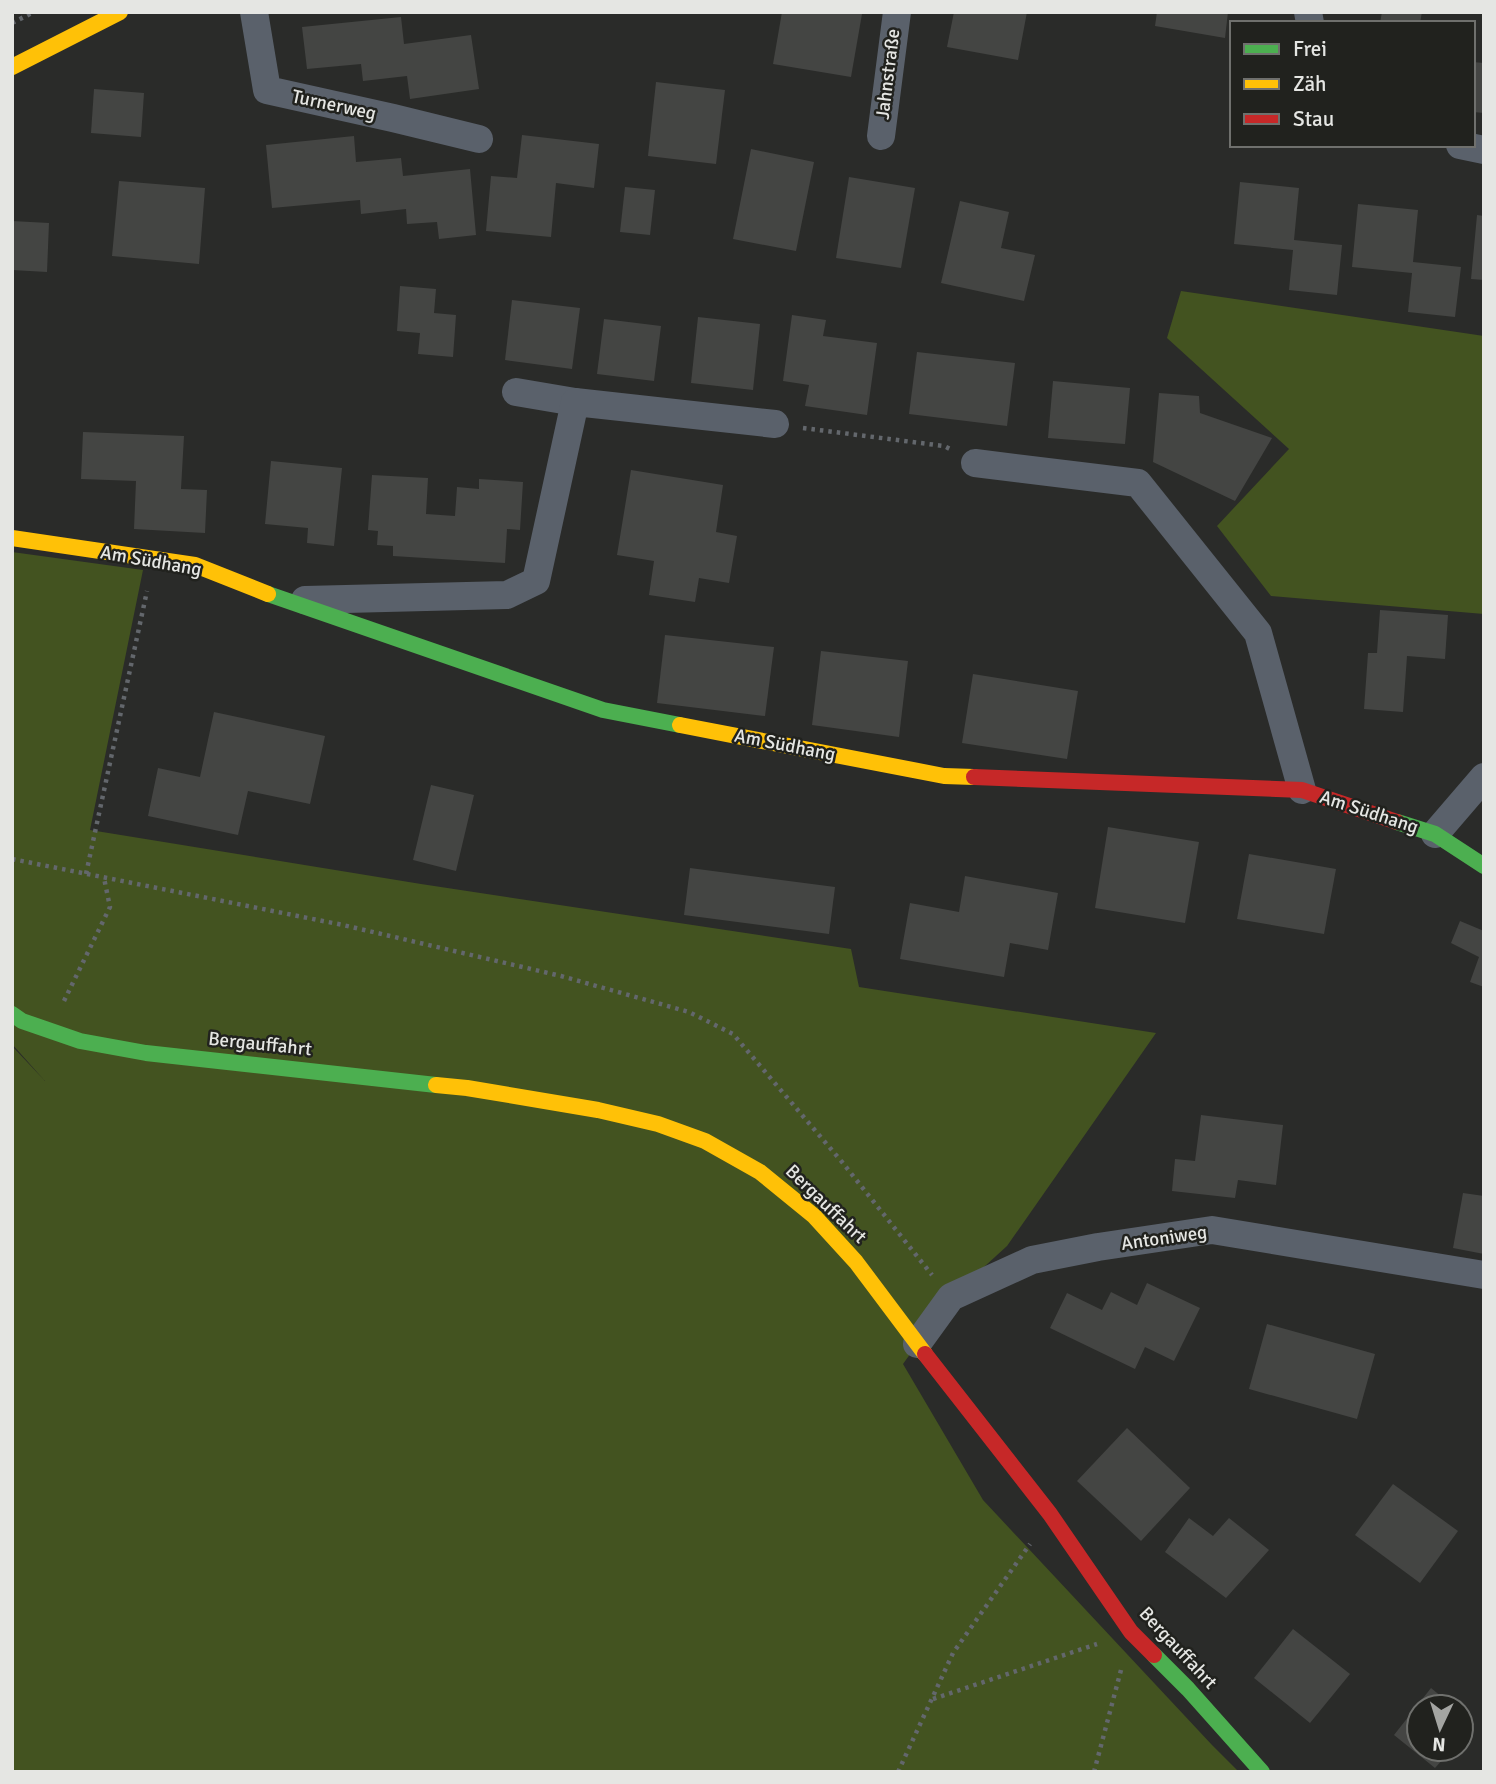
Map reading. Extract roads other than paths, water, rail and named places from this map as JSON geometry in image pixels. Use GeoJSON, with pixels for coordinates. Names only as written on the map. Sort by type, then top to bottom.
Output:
{"type":"FeatureCollection","features":[{"type":"Feature","properties":{"kind":"street"},"geometry":{"type":"LineString","coordinates":[[12,67],[120,12]]}},
{"type":"Feature","properties":{"kind":"street","name":"Turnerweg"},"geometry":{"type":"LineString","coordinates":[[254,12],[267,90],[479,139]]}},
{"type":"Feature","properties":{"kind":"street","name":"Jahnstraße"},"geometry":{"type":"LineString","coordinates":[[881,136],[897,12]]}},
{"type":"Feature","properties":{"kind":"street"},"geometry":{"type":"LineString","coordinates":[[516,392],[575,402],[775,424]]}},
{"type":"Feature","properties":{"kind":"street","name":"Am Südhang"},"geometry":{"type":"LineString","coordinates":[[285,600],[507,595],[536,581],[575,402]]}},
{"type":"Feature","properties":{"kind":"street","name":"Am Südhang"},"geometry":{"type":"LineString","coordinates":[[975,463],[1138,483],[1258,634],[1302,790]]}},
{"type":"Feature","properties":{"kind":"street","name":"Am Südhang"},"geometry":{"type":"LineString","coordinates":[[12,538],[195,565],[285,600],[603,710],[944,776],[1302,790],[1435,834],[1484,866]]}},
{"type":"Feature","properties":{"kind":"street","name":"Am Südhang"},"geometry":{"type":"LineString","coordinates":[[1435,834],[1484,777]]}},
{"type":"Feature","properties":{"kind":"street","name":"Bergauffahrt"},"geometry":{"type":"LineString","coordinates":[[12,1014],[22,1021],[80,1041],[146,1053],[467,1088],[585,1108],[658,1124],[705,1141],[760,1172],[814,1216],[856,1262],[1050,1514],[1131,1632],[1188,1689],[1262,1772]]}},
{"type":"Feature","properties":{"kind":"street","name":"Antoniweg"},"geometry":{"type":"LineString","coordinates":[[917,1344],[951,1297],[1032,1260],[1212,1230],[1484,1275]]}}]}
